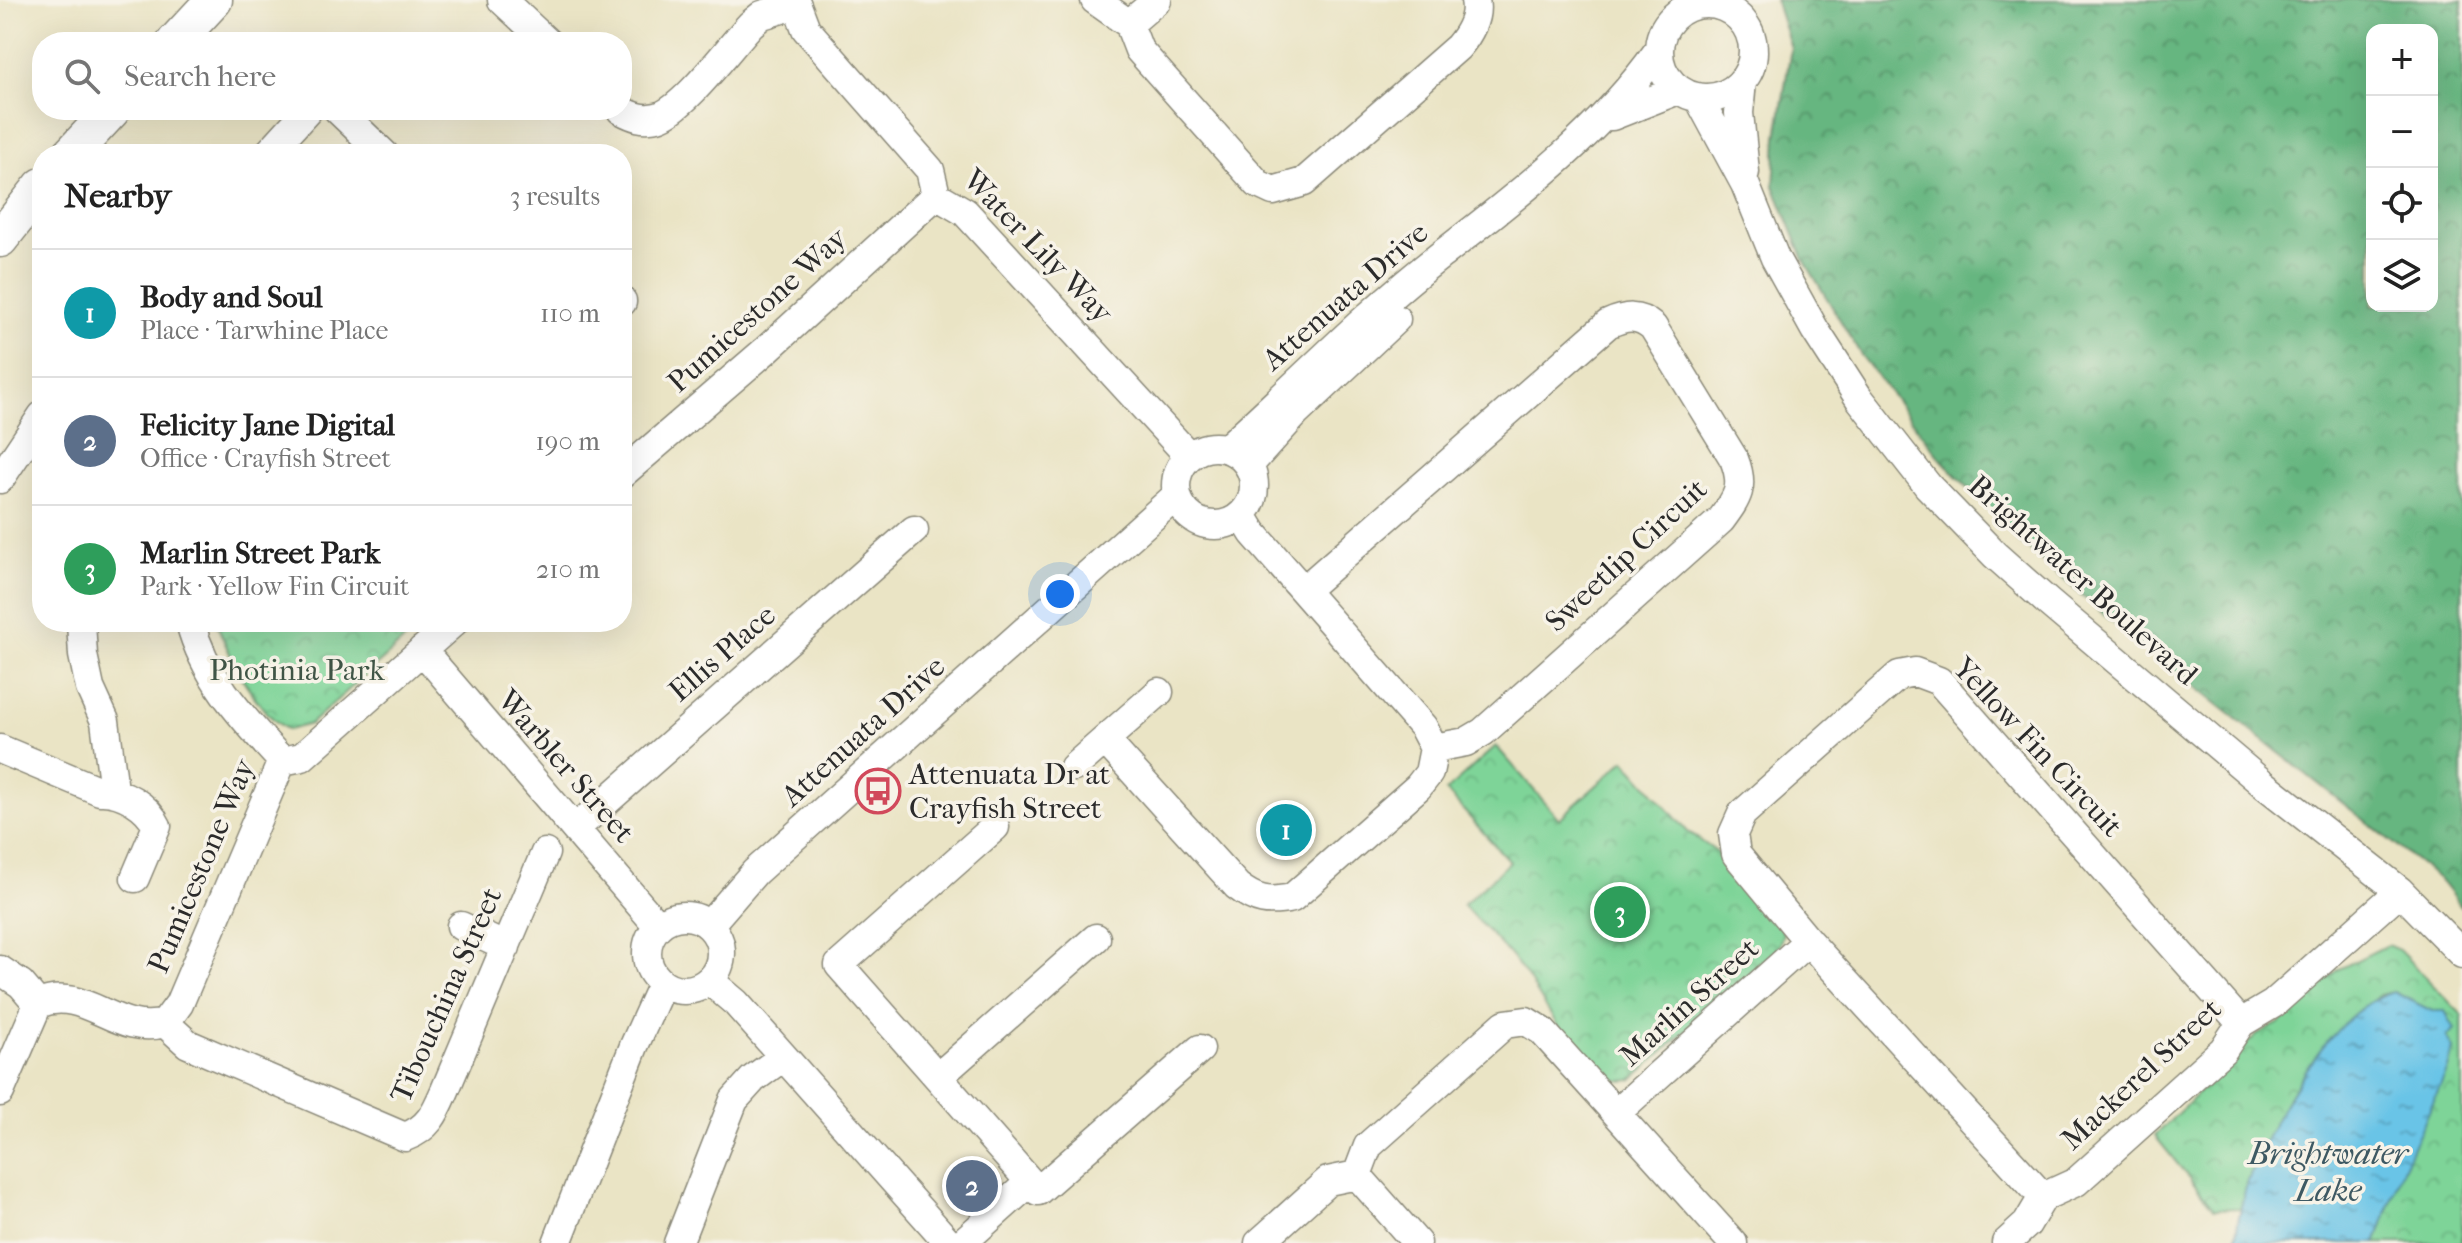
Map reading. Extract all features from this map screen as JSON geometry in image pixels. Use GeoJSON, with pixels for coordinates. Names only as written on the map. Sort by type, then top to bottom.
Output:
{"type":"FeatureCollection","features":[{"type":"Feature","properties":{"kind":"main road"},"geometry":{"type":"LineString","coordinates":[[184,32],[214,0]]}},
{"type":"Feature","properties":{"kind":"main road"},"geometry":{"type":"LineString","coordinates":[[80,144],[103,120]]}},
{"type":"Feature","properties":{"kind":"main road"},"geometry":{"type":"LineString","coordinates":[[0,239],[32,199]]}},
{"type":"Feature","properties":{"kind":"street"},"geometry":{"type":"LineString","coordinates":[[502,0],[536,32]]}},
{"type":"Feature","properties":{"kind":"street"},"geometry":{"type":"LineString","coordinates":[[1095,0],[1129,24],[1139,50],[1258,184],[1273,191],[1304,182],[1458,47],[1470,33],[1477,9],[1475,0]]}},
{"type":"Feature","properties":{"kind":"street"},"geometry":{"type":"LineString","coordinates":[[1129,24],[1157,0]]}},
{"type":"Feature","properties":{"kind":"street"},"geometry":{"type":"LineString","coordinates":[[1712,2],[1736,13],[1752,38],[1750,68],[1742,81],[1722,95],[1688,94],[1661,67],[1658,51],[1666,10],[1712,2]]}},
{"type":"Feature","properties":{"kind":"street"},"geometry":{"type":"LineString","coordinates":[[632,116],[637,118],[659,116],[677,105],[751,24],[762,15],[795,3]]}},
{"type":"Feature","properties":{"kind":"street","name":"Water Lily Way"},"geometry":{"type":"LineString","coordinates":[[795,3],[808,31],[930,170],[936,195],[965,212],[1189,456]]}},
{"type":"Feature","properties":{"kind":"street","name":"Attenuata Drive"},"geometry":{"type":"LineString","coordinates":[[1238,456],[1278,398],[1441,255],[1474,233],[1600,121],[1630,91],[1658,51]]}},
{"type":"Feature","properties":{"kind":"street","name":"Brightwater Boulevard"},"geometry":{"type":"LineString","coordinates":[[1742,81],[1739,113],[1745,184]]}},
{"type":"Feature","properties":{"kind":"street","name":"Brightwater Boulevard"},"geometry":{"type":"LineString","coordinates":[[1688,94],[1745,184],[1775,258],[1815,330],[1859,398],[1928,486],[1995,555],[2049,603],[2261,782],[2400,891],[2462,954]]}},
{"type":"Feature","properties":{"kind":"street","name":"Attenuata Drive"},"geometry":{"type":"LineString","coordinates":[[1600,121],[1688,94]]}},
{"type":"Feature","properties":{"kind":"street"},"geometry":{"type":"LineString","coordinates":[[277,144],[299,120]]}},
{"type":"Feature","properties":{"kind":"street"},"geometry":{"type":"LineString","coordinates":[[348,120],[374,144]]}},
{"type":"Feature","properties":{"kind":"street","name":"Pumicestone Way"},"geometry":{"type":"LineString","coordinates":[[632,465],[766,350],[936,195]]}},
{"type":"Feature","properties":{"kind":"street","name":"Sweetlip Circuit"},"geometry":{"type":"LineString","coordinates":[[1304,590],[1608,324],[1627,316],[1643,319],[1653,327],[1734,459],[1741,477],[1736,499],[1721,520],[1483,732],[1466,742],[1434,748]]}},
{"type":"Feature","properties":{"kind":"street"},"geometry":{"type":"LineString","coordinates":[[0,479],[32,431]]}},
{"type":"Feature","properties":{"kind":"street"},"geometry":{"type":"LineString","coordinates":[[1201,448],[1238,456],[1254,491],[1242,515],[1215,526],[1182,506],[1175,481],[1189,456],[1201,448]]}},
{"type":"Feature","properties":{"kind":"street","name":"Attenuata Drive"},"geometry":{"type":"LineString","coordinates":[[709,925],[755,872],[1069,594],[1182,506]]}},
{"type":"Feature","properties":{"kind":"street"},"geometry":{"type":"LineString","coordinates":[[1105,740],[1237,886],[1253,898],[1270,902],[1292,898],[1418,787],[1429,773],[1434,748],[1423,727],[1253,533],[1242,515]]}},
{"type":"Feature","properties":{"kind":"street","name":"Ellis Place"},"geometry":{"type":"LineString","coordinates":[[576,828],[914,530]]}},
{"type":"Feature","properties":{"kind":"street"},"geometry":{"type":"LineString","coordinates":[[82,632],[90,688],[105,721],[114,790]]}},
{"type":"Feature","properties":{"kind":"street"},"geometry":{"type":"LineString","coordinates":[[192,632],[198,655],[231,705],[282,761]]}},
{"type":"Feature","properties":{"kind":"street","name":"Pumicestone Way"},"geometry":{"type":"LineString","coordinates":[[165,1023],[179,1004],[282,761],[302,757],[443,632]]}},
{"type":"Feature","properties":{"kind":"street","name":"Warbler Street"},"geometry":{"type":"LineString","coordinates":[[422,650],[658,926]]}},
{"type":"Feature","properties":{"kind":"street","name":"Yellow Fin Circuit"},"geometry":{"type":"LineString","coordinates":[[2043,1197],[1808,941],[1736,854],[1733,834],[1742,814],[1899,675],[1915,672],[1939,681],[2241,1023]]}},
{"type":"Feature","properties":{"kind":"street"},"geometry":{"type":"LineString","coordinates":[[1074,767],[1159,692]]}},
{"type":"Feature","properties":{"kind":"street"},"geometry":{"type":"LineString","coordinates":[[0,749],[100,791],[114,790],[151,812],[157,826],[135,878]]}},
{"type":"Feature","properties":{"kind":"street"},"geometry":{"type":"LineString","coordinates":[[995,827],[839,965],[1038,1191],[1200,1049]]}},
{"type":"Feature","properties":{"kind":"street","name":"Tibouchina Street"},"geometry":{"type":"LineString","coordinates":[[165,1023],[188,1044],[405,1137],[420,1132],[432,1120],[545,853]]}},
{"type":"Feature","properties":{"kind":"street","name":"Mackerel Street"},"geometry":{"type":"LineString","coordinates":[[2006,1243],[2027,1224],[2043,1197],[2076,1182],[2223,1050],[2241,1023],[2273,1004],[2400,891]]}},
{"type":"Feature","properties":{"kind":"street"},"geometry":{"type":"LineString","coordinates":[[678,916],[689,916],[709,925],[721,946],[721,959],[710,981],[690,991],[678,991],[662,984],[650,971],[647,960],[651,936],[658,926],[678,916]]}},
{"type":"Feature","properties":{"kind":"street"},"geometry":{"type":"LineString","coordinates":[[461,926],[506,947]]}},
{"type":"Feature","properties":{"kind":"street"},"geometry":{"type":"LineString","coordinates":[[938,1077],[1096,938]]}},
{"type":"Feature","properties":{"kind":"street","name":"Marlin Street"},"geometry":{"type":"LineString","coordinates":[[1616,1113],[1808,941]]}},
{"type":"Feature","properties":{"kind":"street"},"geometry":{"type":"LineString","coordinates":[[0,970],[21,984],[38,1004]]}},
{"type":"Feature","properties":{"kind":"street"},"geometry":{"type":"LineString","coordinates":[[710,981],[736,1003],[949,1243]]}},
{"type":"Feature","properties":{"kind":"street"},"geometry":{"type":"LineString","coordinates":[[557,1243],[634,1046],[662,984]]}},
{"type":"Feature","properties":{"kind":"street"},"geometry":{"type":"LineString","coordinates":[[0,1092],[38,1004],[55,997],[74,1000],[133,1025],[148,1028],[165,1023]]}},
{"type":"Feature","properties":{"kind":"street"},"geometry":{"type":"LineString","coordinates":[[1357,1175],[1368,1146],[1505,1024],[1526,1021],[1542,1031],[1733,1243]]}},
{"type":"Feature","properties":{"kind":"street"},"geometry":{"type":"LineString","coordinates":[[678,1243],[734,1100],[753,1079],[783,1057]]}},
{"type":"Feature","properties":{"kind":"street"},"geometry":{"type":"LineString","coordinates":[[1259,1243],[1328,1181],[1357,1175]]}},
{"type":"Feature","properties":{"kind":"street"},"geometry":{"type":"LineString","coordinates":[[1357,1175],[1417,1243]]}},
{"type":"Feature","properties":{"kind":"street"},"geometry":{"type":"LineString","coordinates":[[962,1243],[1030,1182]]}},
{"type":"Feature","properties":{"kind":"green space"},"geometry":{"type":"Polygon","coordinates":[[[1775,0],[2462,0],[2462,908],[2439,879],[2107,617],[2018,540],[1942,460],[1861,355],[1804,260],[1774,186],[1777,137],[1791,48],[1775,0]]]}},
{"type":"Feature","properties":{"kind":"green space","name":"Photinia Park"},"geometry":{"type":"Polygon","coordinates":[[[220,632],[414,632],[310,724],[289,730],[265,711],[236,667],[220,632]]]}},
{"type":"Feature","properties":{"kind":"green space"},"geometry":{"type":"Polygon","coordinates":[[[1496,746],[1559,819],[1625,760],[1687,831],[1725,858],[1777,919],[1783,933],[1778,949],[1631,1080],[1614,1080],[1583,1059],[1518,965],[1463,905],[1510,862],[1446,791],[1496,746]]]}},
{"type":"Feature","properties":{"kind":"green space"},"geometry":{"type":"Polygon","coordinates":[[[2387,945],[2399,950],[2462,1015],[2462,1243],[2376,1243],[2399,1178],[2432,1011],[2394,992],[2379,995],[2314,1059],[2253,1166],[2242,1208],[2214,1209],[2155,1136],[2257,1034],[2278,1024],[2339,969],[2387,945]]]}},
{"type":"Feature","properties":{"kind":"water","name":"Brightwater Lake"},"geometry":{"type":"Polygon","coordinates":[[[2394,992],[2432,1011],[2445,1011],[2455,1029],[2447,1037],[2453,1049],[2448,1069],[2399,1178],[2376,1243],[2235,1243],[2250,1174],[2277,1118],[2310,1064],[2351,1017],[2372,1001],[2394,992]]]}},
{"type":"Feature","properties":{"kind":"place","name":"Attenuata Dr at Crayfish Street"},"geometry":{"type":"Point","coordinates":[878,791]}},
{"type":"Feature","properties":{"kind":"place","name":"Body and Soul"},"geometry":{"type":"Point","coordinates":[1286,830]}},
{"type":"Feature","properties":{"kind":"place","name":"Marlin Street Park"},"geometry":{"type":"Point","coordinates":[1620,912]}},
{"type":"Feature","properties":{"kind":"place","name":"Felicity Jane Digital"},"geometry":{"type":"Point","coordinates":[972,1186]}}]}
